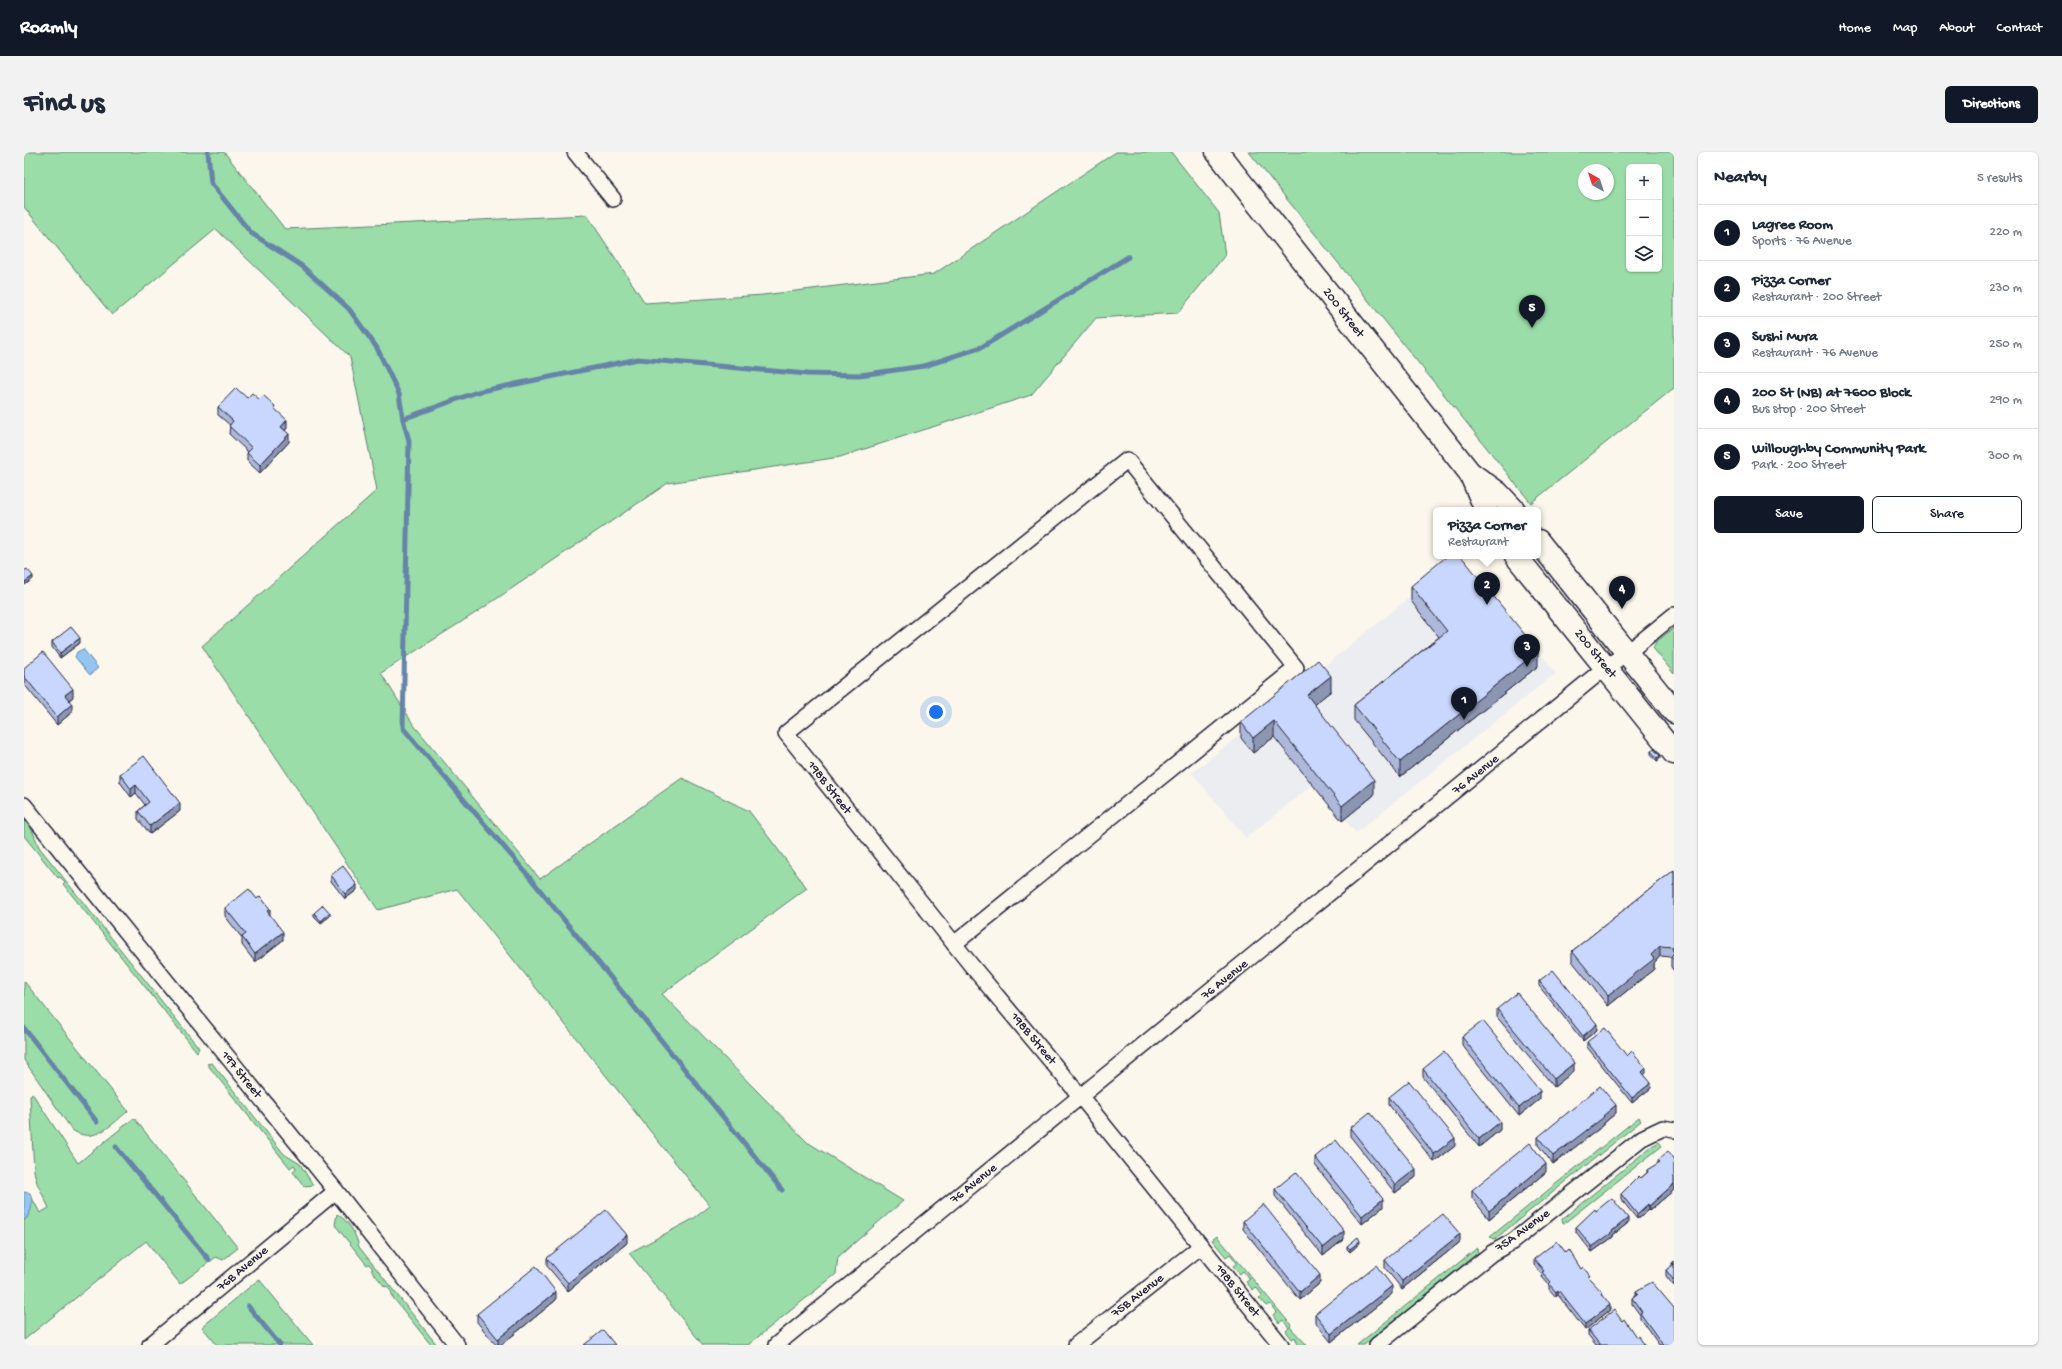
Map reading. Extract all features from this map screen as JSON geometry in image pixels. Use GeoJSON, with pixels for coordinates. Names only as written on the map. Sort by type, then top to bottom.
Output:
{"type":"FeatureCollection","features":[{"type":"Feature","properties":{"kind":"main road","name":"200 Street"},"geometry":{"type":"LineString","coordinates":[[1216,152],[1470,473],[1485,507]]}},
{"type":"Feature","properties":{"kind":"main road","name":"200 Street"},"geometry":{"type":"LineString","coordinates":[[1470,473],[1498,493],[1511,507]]}},
{"type":"Feature","properties":{"kind":"main road","name":"200 Street"},"geometry":{"type":"LineString","coordinates":[[1541,545],[1674,712]]}},
{"type":"Feature","properties":{"kind":"main road","name":"200 Street"},"geometry":{"type":"LineString","coordinates":[[1518,559],[1674,753]]}},
{"type":"Feature","properties":{"kind":"street"},"geometry":{"type":"LineString","coordinates":[[575,152],[613,199]]}},
{"type":"Feature","properties":{"kind":"street","name":"198B Street"},"geometry":{"type":"LineString","coordinates":[[954,944],[1296,668],[1127,460],[786,733],[954,944],[1081,1097],[1200,1247],[1281,1345]]}},
{"type":"Feature","properties":{"kind":"street","name":"76 Avenue"},"geometry":{"type":"LineString","coordinates":[[776,1345],[1606,667],[1628,653],[1674,615]]}},
{"type":"Feature","properties":{"kind":"street","name":"197 Street"},"geometry":{"type":"LineString","coordinates":[[24,805],[336,1191],[457,1345]]}},
{"type":"Feature","properties":{"kind":"street","name":"75A Avenue"},"geometry":{"type":"LineString","coordinates":[[1377,1345],[1492,1252],[1512,1242],[1642,1138],[1663,1128],[1674,1130]]}},
{"type":"Feature","properties":{"kind":"street","name":"76B Avenue"},"geometry":{"type":"LineString","coordinates":[[150,1345],[336,1191]]}},
{"type":"Feature","properties":{"kind":"street","name":"75B Avenue"},"geometry":{"type":"LineString","coordinates":[[1076,1345],[1200,1247]]}},
{"type":"Feature","properties":{"kind":"shaded area"},"geometry":{"type":"Polygon","coordinates":[[[1457,559],[1463,559],[1556,673],[1356,833],[1315,783],[1246,838],[1192,773],[1457,559]]]}},
{"type":"Feature","properties":{"kind":"green space"},"geometry":{"type":"Polygon","coordinates":[[[24,152],[224,152],[285,229],[587,215],[645,303],[763,295],[934,274],[1116,152],[1171,152],[1219,213],[1225,255],[1178,313],[1096,318],[1031,395],[840,457],[668,483],[477,612],[381,673],[413,724],[540,879],[682,778],[749,811],[807,888],[662,994],[807,1142],[903,1201],[838,1257],[836,1274],[748,1345],[703,1345],[629,1253],[693,1219],[710,1206],[457,889],[378,910],[202,646],[377,490],[350,357],[216,229],[112,315],[24,207],[24,152]]]}},
{"type":"Feature","properties":{"kind":"green space"},"geometry":{"type":"Polygon","coordinates":[[[1249,152],[1674,152],[1674,388],[1531,503],[1249,152]]]}},
{"type":"Feature","properties":{"kind":"green space"},"geometry":{"type":"Polygon","coordinates":[[[1674,628],[1674,674],[1653,648],[1656,642],[1674,628]]]}},
{"type":"Feature","properties":{"kind":"green space"},"geometry":{"type":"Polygon","coordinates":[[[24,820],[32,830],[39,847],[199,1048],[197,1052],[63,884],[65,882],[60,877],[58,878],[24,836],[24,820]]]}},
{"type":"Feature","properties":{"kind":"green space"},"geometry":{"type":"Polygon","coordinates":[[[24,981],[128,1111],[102,1131],[88,1135],[80,1134],[72,1130],[24,1060],[24,981]]]}},
{"type":"Feature","properties":{"kind":"green space"},"geometry":{"type":"Polygon","coordinates":[[[212,1063],[284,1154],[300,1164],[313,1185],[304,1186],[293,1172],[296,1168],[294,1165],[290,1168],[207,1064],[212,1063]]]}},
{"type":"Feature","properties":{"kind":"green space"},"geometry":{"type":"Polygon","coordinates":[[[32,1093],[78,1163],[134,1118],[238,1248],[223,1260],[216,1257],[180,1284],[146,1241],[24,1340],[24,1221],[28,1216],[32,1198],[40,1213],[49,1208],[37,1183],[34,1171],[30,1097],[32,1093]]]}},
{"type":"Feature","properties":{"kind":"green space"},"geometry":{"type":"Polygon","coordinates":[[[1639,1117],[1641,1121],[1495,1239],[1490,1237],[1639,1117]]]}},
{"type":"Feature","properties":{"kind":"green space"},"geometry":{"type":"Polygon","coordinates":[[[1659,1142],[1662,1146],[1563,1224],[1562,1219],[1652,1146],[1659,1142]]]}},
{"type":"Feature","properties":{"kind":"green space"},"geometry":{"type":"Polygon","coordinates":[[[337,1214],[345,1220],[354,1233],[359,1247],[437,1345],[431,1345],[391,1295],[392,1293],[387,1286],[385,1287],[371,1270],[373,1269],[369,1264],[367,1265],[335,1225],[337,1214]]]}},
{"type":"Feature","properties":{"kind":"green space"},"geometry":{"type":"Polygon","coordinates":[[[1217,1236],[1291,1325],[1290,1327],[1307,1345],[1298,1345],[1295,1337],[1292,1339],[1286,1331],[1289,1328],[1283,1320],[1279,1323],[1273,1315],[1276,1312],[1270,1304],[1266,1306],[1259,1298],[1262,1295],[1256,1287],[1253,1290],[1246,1282],[1250,1279],[1243,1271],[1240,1274],[1233,1266],[1237,1263],[1230,1254],[1226,1257],[1212,1240],[1217,1236]]]}},
{"type":"Feature","properties":{"kind":"green space"},"geometry":{"type":"Polygon","coordinates":[[[1477,1248],[1478,1253],[1364,1345],[1357,1345],[1477,1248]]]}},
{"type":"Feature","properties":{"kind":"green space"},"geometry":{"type":"Polygon","coordinates":[[[259,1279],[313,1345],[217,1345],[202,1327],[259,1279]]]}},
{"type":"Feature","properties":{"kind":"water"},"geometry":{"type":"Polygon","coordinates":[[[83,649],[98,668],[90,675],[75,657],[77,652],[83,649]]]}},
{"type":"Feature","properties":{"kind":"water"},"geometry":{"type":"Polygon","coordinates":[[[24,1192],[30,1193],[32,1204],[29,1215],[24,1221],[24,1192]]]}},
{"type":"Feature","properties":{"kind":"building"},"geometry":{"type":"Polygon","coordinates":[[[236,388],[247,398],[252,393],[259,399],[263,395],[287,420],[281,427],[289,434],[260,465],[247,453],[252,448],[229,426],[233,421],[218,407],[236,388]]]}},
{"type":"Feature","properties":{"kind":"building"},"geometry":{"type":"Polygon","coordinates":[[[1443,559],[1463,559],[1538,651],[1400,762],[1354,705],[1447,631],[1411,586],[1443,559]]]}},
{"type":"Feature","properties":{"kind":"building"},"geometry":{"type":"Polygon","coordinates":[[[27,569],[33,576],[25,582],[24,571],[27,569]]]}},
{"type":"Feature","properties":{"kind":"building"},"geometry":{"type":"Polygon","coordinates":[[[71,627],[80,638],[60,653],[52,642],[71,627]]]}},
{"type":"Feature","properties":{"kind":"building"},"geometry":{"type":"Polygon","coordinates":[[[43,652],[73,689],[65,695],[72,704],[57,717],[24,676],[24,668],[43,652]]]}},
{"type":"Feature","properties":{"kind":"building"},"geometry":{"type":"Polygon","coordinates":[[[1318,660],[1331,676],[1307,695],[1374,780],[1342,806],[1274,721],[1253,738],[1241,722],[1318,660]]]}},
{"type":"Feature","properties":{"kind":"building"},"geometry":{"type":"Polygon","coordinates":[[[1654,749],[1660,756],[1657,758],[1651,751],[1654,749]]]}},
{"type":"Feature","properties":{"kind":"building"},"geometry":{"type":"Polygon","coordinates":[[[144,756],[180,803],[150,826],[138,811],[149,802],[136,785],[131,789],[120,774],[144,756]]]}},
{"type":"Feature","properties":{"kind":"building"},"geometry":{"type":"Polygon","coordinates":[[[343,866],[357,885],[345,894],[331,875],[343,866]]]}},
{"type":"Feature","properties":{"kind":"building"},"geometry":{"type":"Polygon","coordinates":[[[1674,870],[1674,952],[1672,949],[1673,947],[1660,946],[1651,955],[1654,959],[1608,995],[1572,951],[1674,870]]]}},
{"type":"Feature","properties":{"kind":"building"},"geometry":{"type":"Polygon","coordinates":[[[249,889],[257,899],[260,896],[270,909],[267,911],[283,932],[255,954],[242,937],[246,934],[225,908],[249,889]]]}},
{"type":"Feature","properties":{"kind":"building"},"geometry":{"type":"Polygon","coordinates":[[[323,905],[330,913],[321,921],[314,913],[323,905]]]}},
{"type":"Feature","properties":{"kind":"building"},"geometry":{"type":"Polygon","coordinates":[[[1674,953],[1674,960],[1671,956],[1674,953]]]}},
{"type":"Feature","properties":{"kind":"building"},"geometry":{"type":"Polygon","coordinates":[[[1553,970],[1597,1024],[1583,1036],[1539,981],[1553,970]]]}},
{"type":"Feature","properties":{"kind":"building"},"geometry":{"type":"Polygon","coordinates":[[[1517,993],[1574,1063],[1554,1079],[1497,1009],[1517,993]]]}},
{"type":"Feature","properties":{"kind":"building"},"geometry":{"type":"Polygon","coordinates":[[[1483,1021],[1540,1091],[1519,1108],[1462,1037],[1483,1021]]]}},
{"type":"Feature","properties":{"kind":"building"},"geometry":{"type":"Polygon","coordinates":[[[1605,1028],[1627,1056],[1632,1051],[1646,1068],[1642,1072],[1651,1083],[1632,1098],[1587,1042],[1605,1028]]]}},
{"type":"Feature","properties":{"kind":"building"},"geometry":{"type":"Polygon","coordinates":[[[1444,1052],[1500,1122],[1479,1139],[1423,1069],[1444,1052]]]}},
{"type":"Feature","properties":{"kind":"building"},"geometry":{"type":"Polygon","coordinates":[[[1409,1081],[1455,1138],[1434,1154],[1389,1097],[1409,1081]]]}},
{"type":"Feature","properties":{"kind":"building"},"geometry":{"type":"Polygon","coordinates":[[[1600,1086],[1616,1105],[1603,1116],[1604,1117],[1553,1156],[1538,1137],[1600,1086]]]}},
{"type":"Feature","properties":{"kind":"building"},"geometry":{"type":"Polygon","coordinates":[[[1370,1112],[1416,1169],[1395,1185],[1350,1128],[1370,1112]]]}},
{"type":"Feature","properties":{"kind":"building"},"geometry":{"type":"Polygon","coordinates":[[[1336,1140],[1383,1199],[1362,1216],[1315,1157],[1336,1140]]]}},
{"type":"Feature","properties":{"kind":"building"},"geometry":{"type":"Polygon","coordinates":[[[1530,1143],[1546,1164],[1489,1211],[1472,1190],[1530,1143]]]}},
{"type":"Feature","properties":{"kind":"building"},"geometry":{"type":"Polygon","coordinates":[[[1668,1151],[1674,1160],[1674,1184],[1649,1206],[1648,1204],[1637,1214],[1621,1194],[1639,1176],[1641,1178],[1648,1172],[1647,1170],[1660,1162],[1658,1160],[1668,1151]]]}},
{"type":"Feature","properties":{"kind":"building"},"geometry":{"type":"Polygon","coordinates":[[[1296,1172],[1344,1231],[1323,1248],[1275,1189],[1296,1172]]]}},
{"type":"Feature","properties":{"kind":"building"},"geometry":{"type":"Polygon","coordinates":[[[1612,1198],[1628,1218],[1612,1231],[1613,1232],[1592,1247],[1576,1227],[1595,1209],[1596,1211],[1612,1198]]]}},
{"type":"Feature","properties":{"kind":"building"},"geometry":{"type":"Polygon","coordinates":[[[1263,1204],[1320,1275],[1300,1292],[1243,1221],[1263,1204]]]}},
{"type":"Feature","properties":{"kind":"building"},"geometry":{"type":"Polygon","coordinates":[[[606,1210],[627,1235],[568,1283],[547,1258],[606,1210]]]}},
{"type":"Feature","properties":{"kind":"building"},"geometry":{"type":"Polygon","coordinates":[[[1443,1214],[1460,1234],[1402,1281],[1385,1260],[1443,1214]]]}},
{"type":"Feature","properties":{"kind":"building"},"geometry":{"type":"Polygon","coordinates":[[[1358,1237],[1360,1241],[1350,1249],[1347,1246],[1358,1237]]]}},
{"type":"Feature","properties":{"kind":"building"},"geometry":{"type":"Polygon","coordinates":[[[1557,1241],[1566,1253],[1569,1250],[1581,1269],[1583,1267],[1590,1276],[1588,1277],[1603,1293],[1602,1294],[1610,1305],[1585,1324],[1558,1290],[1556,1292],[1549,1284],[1551,1282],[1542,1272],[1544,1271],[1534,1259],[1557,1241]]]}},
{"type":"Feature","properties":{"kind":"building"},"geometry":{"type":"Polygon","coordinates":[[[1674,1264],[1674,1281],[1666,1270],[1674,1264]]]}},
{"type":"Feature","properties":{"kind":"building"},"geometry":{"type":"Polygon","coordinates":[[[1376,1265],[1392,1286],[1331,1334],[1315,1314],[1376,1265]]]}},
{"type":"Feature","properties":{"kind":"building"},"geometry":{"type":"Polygon","coordinates":[[[536,1266],[556,1292],[498,1339],[477,1314],[536,1266]]]}},
{"type":"Feature","properties":{"kind":"building"},"geometry":{"type":"Polygon","coordinates":[[[1652,1282],[1674,1308],[1674,1345],[1663,1345],[1640,1313],[1642,1312],[1632,1298],[1638,1293],[1636,1291],[1652,1282]]]}},
{"type":"Feature","properties":{"kind":"building"},"geometry":{"type":"Polygon","coordinates":[[[1614,1310],[1622,1321],[1624,1319],[1636,1337],[1638,1336],[1645,1345],[1600,1345],[1588,1330],[1614,1310]]]}},
{"type":"Feature","properties":{"kind":"building"},"geometry":{"type":"Polygon","coordinates":[[[603,1330],[615,1345],[584,1345],[603,1330]]]}},
{"type":"Feature","properties":{"kind":"waterway"},"geometry":{"type":"LineString","coordinates":[[208,152],[211,183],[251,233],[302,266],[349,309],[377,348],[399,394],[403,419],[409,441],[403,728],[527,874],[782,1190]]}},
{"type":"Feature","properties":{"kind":"waterway"},"geometry":{"type":"LineString","coordinates":[[403,419],[477,392],[638,359],[807,374],[860,375],[924,366],[982,347],[1128,257]]}},
{"type":"Feature","properties":{"kind":"waterway"},"geometry":{"type":"LineString","coordinates":[[24,1028],[97,1122]]}},
{"type":"Feature","properties":{"kind":"waterway"},"geometry":{"type":"LineString","coordinates":[[116,1147],[209,1260]]}},
{"type":"Feature","properties":{"kind":"waterway"},"geometry":{"type":"LineString","coordinates":[[248,1306],[280,1345]]}},
{"type":"Feature","properties":{"kind":"place","name":"Willoughby Community Park"},"geometry":{"type":"Point","coordinates":[1532,328]}},
{"type":"Feature","properties":{"kind":"place","name":"Pizza Corner"},"geometry":{"type":"Point","coordinates":[1487,605]}},
{"type":"Feature","properties":{"kind":"place","name":"200 St (NB) at 7600 Block"},"geometry":{"type":"Point","coordinates":[1622,609]}},
{"type":"Feature","properties":{"kind":"place","name":"Sushi Mura"},"geometry":{"type":"Point","coordinates":[1527,667]}},
{"type":"Feature","properties":{"kind":"place","name":"Lagree Room"},"geometry":{"type":"Point","coordinates":[1464,720]}}]}
